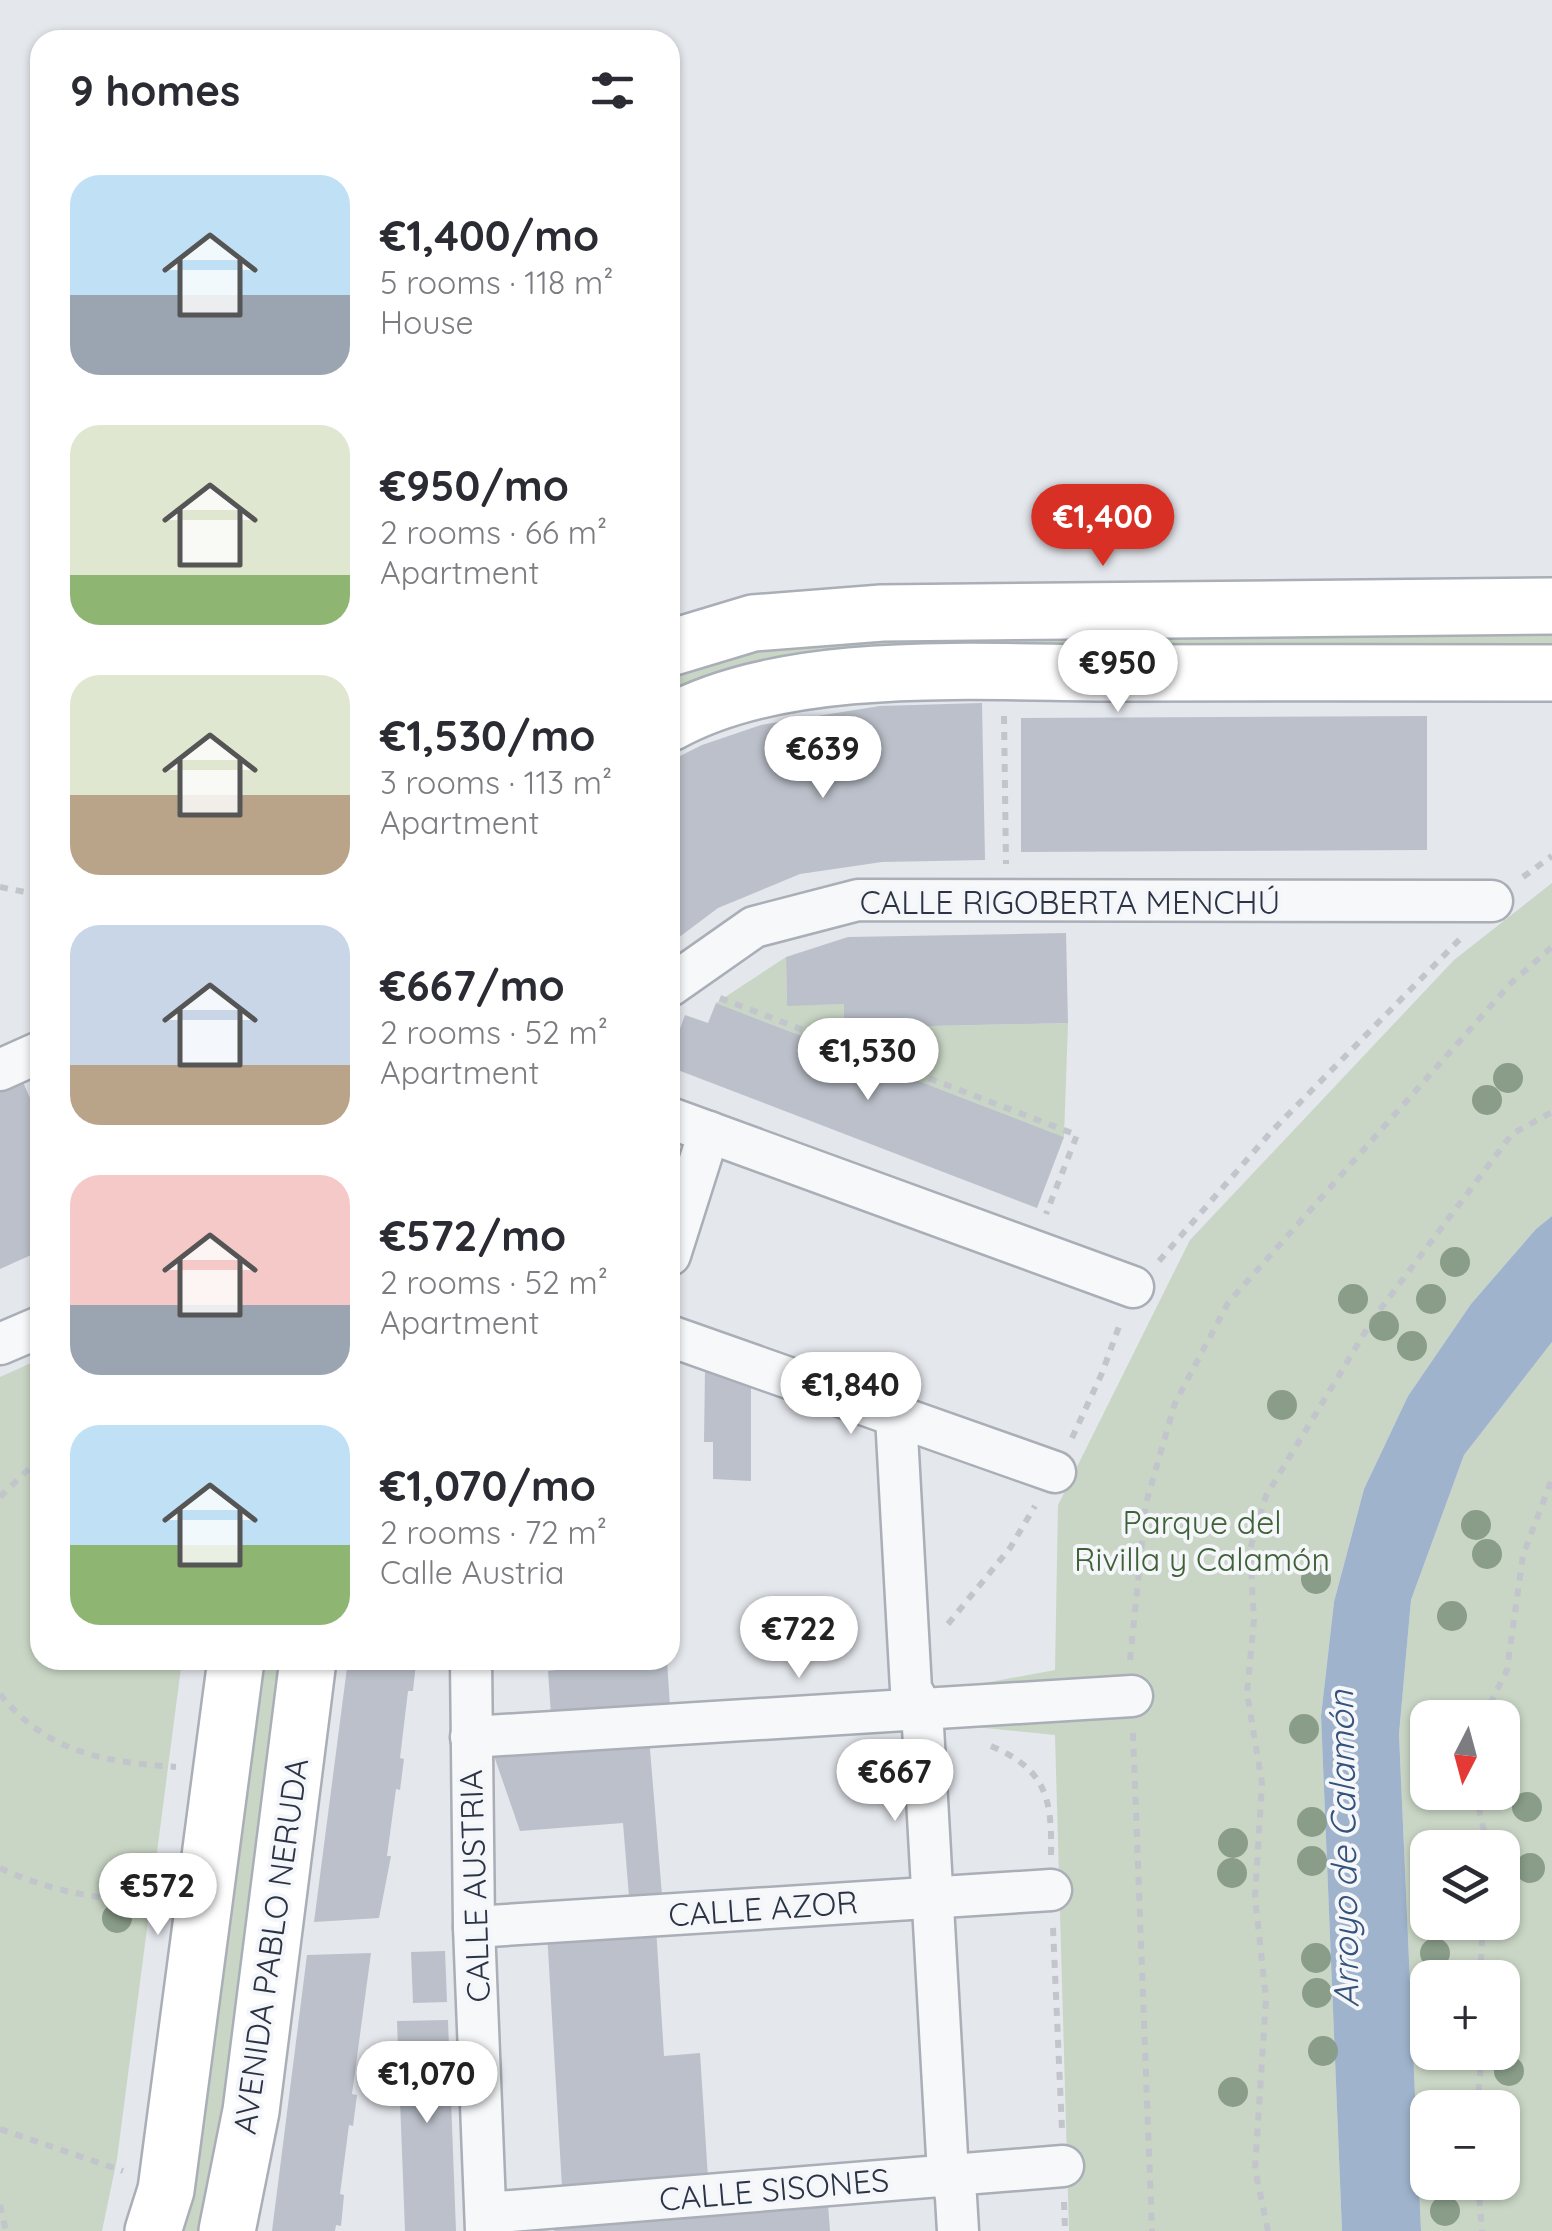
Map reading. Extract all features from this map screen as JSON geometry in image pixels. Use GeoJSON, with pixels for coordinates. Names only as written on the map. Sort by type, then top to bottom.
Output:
{"type":"FeatureCollection","features":[{"type":"Feature","properties":{"kind":"main road"},"geometry":{"type":"LineString","coordinates":[[680,645],[753,624],[882,612],[1552,606]]}},
{"type":"Feature","properties":{"kind":"main road"},"geometry":{"type":"LineString","coordinates":[[680,718],[701,706],[759,690],[884,673],[1552,673]]}},
{"type":"Feature","properties":{"kind":"main road"},"geometry":{"type":"LineString","coordinates":[[154,2231],[168,2172],[235,1670]]}},
{"type":"Feature","properties":{"kind":"main road","name":"AVENIDA PABLO NERUDA"},"geometry":{"type":"LineString","coordinates":[[227,2231],[251,2110],[307,1670]]}},
{"type":"Feature","properties":{"kind":"street","name":"CALLE RIGOBERTA MENCHÚ"},"geometry":{"type":"LineString","coordinates":[[680,979],[754,927],[858,900],[1492,901]]}},
{"type":"Feature","properties":{"kind":"street"},"geometry":{"type":"LineString","coordinates":[[0,1070],[30,1056]]}},
{"type":"Feature","properties":{"kind":"street"},"geometry":{"type":"LineString","coordinates":[[680,1122],[1133,1287]]}},
{"type":"Feature","properties":{"kind":"street"},"geometry":{"type":"LineString","coordinates":[[680,1223],[709,1132]]}},
{"type":"Feature","properties":{"kind":"street"},"geometry":{"type":"LineString","coordinates":[[0,1344],[30,1331]]}},
{"type":"Feature","properties":{"kind":"street"},"geometry":{"type":"LineString","coordinates":[[680,1340],[1056,1472]]}},
{"type":"Feature","properties":{"kind":"street"},"geometry":{"type":"LineString","coordinates":[[896,1416],[911,1689],[922,1708],[947,2156],[958,2231]]}},
{"type":"Feature","properties":{"kind":"street","name":"CALLE AUSTRIA"},"geometry":{"type":"LineString","coordinates":[[472,1670],[474,1926],[486,2222]]}},
{"type":"Feature","properties":{"kind":"street"},"geometry":{"type":"LineString","coordinates":[[470,1737],[1132,1696]]}},
{"type":"Feature","properties":{"kind":"street","name":"CALLE AZOR"},"geometry":{"type":"LineString","coordinates":[[474,1926],[1051,1890]]}},
{"type":"Feature","properties":{"kind":"street","name":"CALLE SISONES"},"geometry":{"type":"LineString","coordinates":[[486,2222],[1063,2166]]}},
{"type":"Feature","properties":{"kind":"path"},"geometry":{"type":"LineString","coordinates":[[1003,673],[1006,900]]}},
{"type":"Feature","properties":{"kind":"path"},"geometry":{"type":"LineString","coordinates":[[0,887],[30,893]]}},
{"type":"Feature","properties":{"kind":"path"},"geometry":{"type":"LineString","coordinates":[[945,1632],[950,1617],[1010,1548],[1056,1472],[1102,1373],[1133,1287],[1272,1132],[1458,943],[1492,901]]}},
{"type":"Feature","properties":{"kind":"path"},"geometry":{"type":"LineString","coordinates":[[1152,2231],[1130,1659],[1146,1503],[1175,1403],[1228,1303],[1511,984],[1552,948]]}},
{"type":"Feature","properties":{"kind":"path"},"geometry":{"type":"LineString","coordinates":[[680,987],[1077,1136],[1031,1250]]}},
{"type":"Feature","properties":{"kind":"path"},"geometry":{"type":"LineString","coordinates":[[1268,2231],[1255,2168],[1266,1999],[1255,1897],[1262,1783],[1246,1693],[1254,1620],[1250,1550],[1266,1496],[1373,1319],[1512,1134],[1552,1112]]}},
{"type":"Feature","properties":{"kind":"path"},"geometry":{"type":"LineString","coordinates":[[0,1498],[30,1468]]}},
{"type":"Feature","properties":{"kind":"path"},"geometry":{"type":"LineString","coordinates":[[1492,1700],[1507,1670],[1523,1555],[1552,1479]]}},
{"type":"Feature","properties":{"kind":"path"},"geometry":{"type":"LineString","coordinates":[[0,1694],[32,1728],[54,1743],[105,1758],[182,1767]]}},
{"type":"Feature","properties":{"kind":"path"},"geometry":{"type":"LineString","coordinates":[[922,1708],[980,1742],[1013,1756],[1041,1780],[1052,1814],[1051,1890],[1065,2231]]}},
{"type":"Feature","properties":{"kind":"path"},"geometry":{"type":"LineString","coordinates":[[0,1868],[67,1892],[165,1904]]}},
{"type":"Feature","properties":{"kind":"path"},"geometry":{"type":"LineString","coordinates":[[0,2129],[129,2173]]}},
{"type":"Feature","properties":{"kind":"path"},"geometry":{"type":"LineString","coordinates":[[1479,2200],[1482,2231]]}},
{"type":"Feature","properties":{"kind":"path"},"geometry":{"type":"LineString","coordinates":[[0,2205],[6,2231]]}},
{"type":"Feature","properties":{"kind":"green space"},"geometry":{"type":"Polygon","coordinates":[[[1552,628],[1552,654],[680,698],[680,669],[763,647],[861,634],[1552,628]]]}},
{"type":"Feature","properties":{"kind":"green space","name":"Parque del Rivilla y Calamón"},"geometry":{"type":"Polygon","coordinates":[[[1552,883],[1552,1216],[1471,1304],[1408,1396],[1364,1489],[1334,1602],[1321,1716],[1342,2231],[1069,2231],[1055,1735],[965,1726],[963,1687],[1055,1670],[1058,1505],[1190,1240],[1454,960],[1552,883]]]}},
{"type":"Feature","properties":{"kind":"green space"},"geometry":{"type":"Polygon","coordinates":[[[786,957],[787,1005],[844,1004],[845,1028],[1068,1023],[1064,1137],[716,1003],[786,957]]]}},
{"type":"Feature","properties":{"kind":"green space","name":"Parque del Rivilla y Calamón"},"geometry":{"type":"Polygon","coordinates":[[[1552,1342],[1552,2231],[1421,2231],[1420,2200],[1520,2200],[1520,2090],[1415,2090],[1414,2070],[1520,2070],[1520,1960],[1410,1960],[1410,1982],[1399,1734],[1411,1600],[1464,1455],[1552,1342]]]}},
{"type":"Feature","properties":{"kind":"green space"},"geometry":{"type":"Polygon","coordinates":[[[30,1364],[30,1670],[181,1670],[117,2159],[102,2231],[0,2231],[0,1377],[30,1364]]]}},
{"type":"Feature","properties":{"kind":"green space"},"geometry":{"type":"Polygon","coordinates":[[[256,1670],[289,1670],[208,2231],[176,2231],[256,1670]]]}},
{"type":"Feature","properties":{"kind":"water","name":"Arroyo de Calamón"},"geometry":{"type":"Polygon","coordinates":[[[1552,1216],[1552,1342],[1464,1455],[1411,1600],[1399,1734],[1410,2070],[1414,2070],[1415,2090],[1410,2090],[1410,2200],[1420,2200],[1421,2231],[1342,2231],[1321,1716],[1334,1602],[1364,1489],[1408,1396],[1471,1304],[1552,1216]]]}},
{"type":"Feature","properties":{"kind":"building"},"geometry":{"type":"Polygon","coordinates":[[[982,703],[985,860],[882,862],[800,874],[718,908],[680,936],[680,756],[761,725],[880,706],[982,703]]]}},
{"type":"Feature","properties":{"kind":"building"},"geometry":{"type":"Polygon","coordinates":[[[1427,716],[1427,850],[1021,852],[1021,718],[1427,716]]]}},
{"type":"Feature","properties":{"kind":"building"},"geometry":{"type":"Polygon","coordinates":[[[1066,933],[1068,1023],[844,1028],[844,1004],[787,1006],[786,957],[848,937],[1066,933]]]}},
{"type":"Feature","properties":{"kind":"building"},"geometry":{"type":"Polygon","coordinates":[[[716,1003],[1064,1137],[1037,1208],[680,1071],[680,1029],[685,1015],[708,1023],[716,1003]]]}},
{"type":"Feature","properties":{"kind":"building"},"geometry":{"type":"Polygon","coordinates":[[[21,1078],[30,1098],[30,1256],[0,1269],[0,1087],[21,1078]]]}},
{"type":"Feature","properties":{"kind":"building"},"geometry":{"type":"Polygon","coordinates":[[[705,1369],[751,1385],[751,1481],[713,1479],[713,1442],[704,1442],[705,1369]]]}},
{"type":"Feature","properties":{"kind":"building"},"geometry":{"type":"Polygon","coordinates":[[[347,1670],[415,1670],[413,1691],[408,1691],[400,1758],[404,1759],[400,1790],[396,1789],[387,1856],[391,1856],[379,1918],[314,1922],[347,1670]]]}},
{"type":"Feature","properties":{"kind":"building"},"geometry":{"type":"Polygon","coordinates":[[[668,1670],[670,1707],[551,1715],[548,1671],[668,1670]]]}},
{"type":"Feature","properties":{"kind":"building"},"geometry":{"type":"Polygon","coordinates":[[[649,1737],[662,1895],[629,1897],[623,1823],[520,1831],[492,1750],[649,1737]]]}},
{"type":"Feature","properties":{"kind":"building"},"geometry":{"type":"Polygon","coordinates":[[[656,1927],[664,2056],[700,2053],[708,2178],[562,2187],[547,1933],[656,1927]]]}},
{"type":"Feature","properties":{"kind":"building"},"geometry":{"type":"Polygon","coordinates":[[[445,1951],[447,2002],[413,2003],[411,1952],[445,1951]]]}},
{"type":"Feature","properties":{"kind":"building"},"geometry":{"type":"Polygon","coordinates":[[[371,1953],[352,2094],[357,2095],[340,2194],[344,2195],[341,2226],[336,2225],[335,2231],[272,2231],[307,1955],[371,1953]]]}},
{"type":"Feature","properties":{"kind":"building"},"geometry":{"type":"Polygon","coordinates":[[[448,2020],[456,2231],[405,2231],[397,2021],[448,2020]]]}},
{"type":"Feature","properties":{"kind":"building"},"geometry":{"type":"Polygon","coordinates":[[[828,2204],[830,2231],[554,2231],[554,2225],[828,2204]]]}}]}
